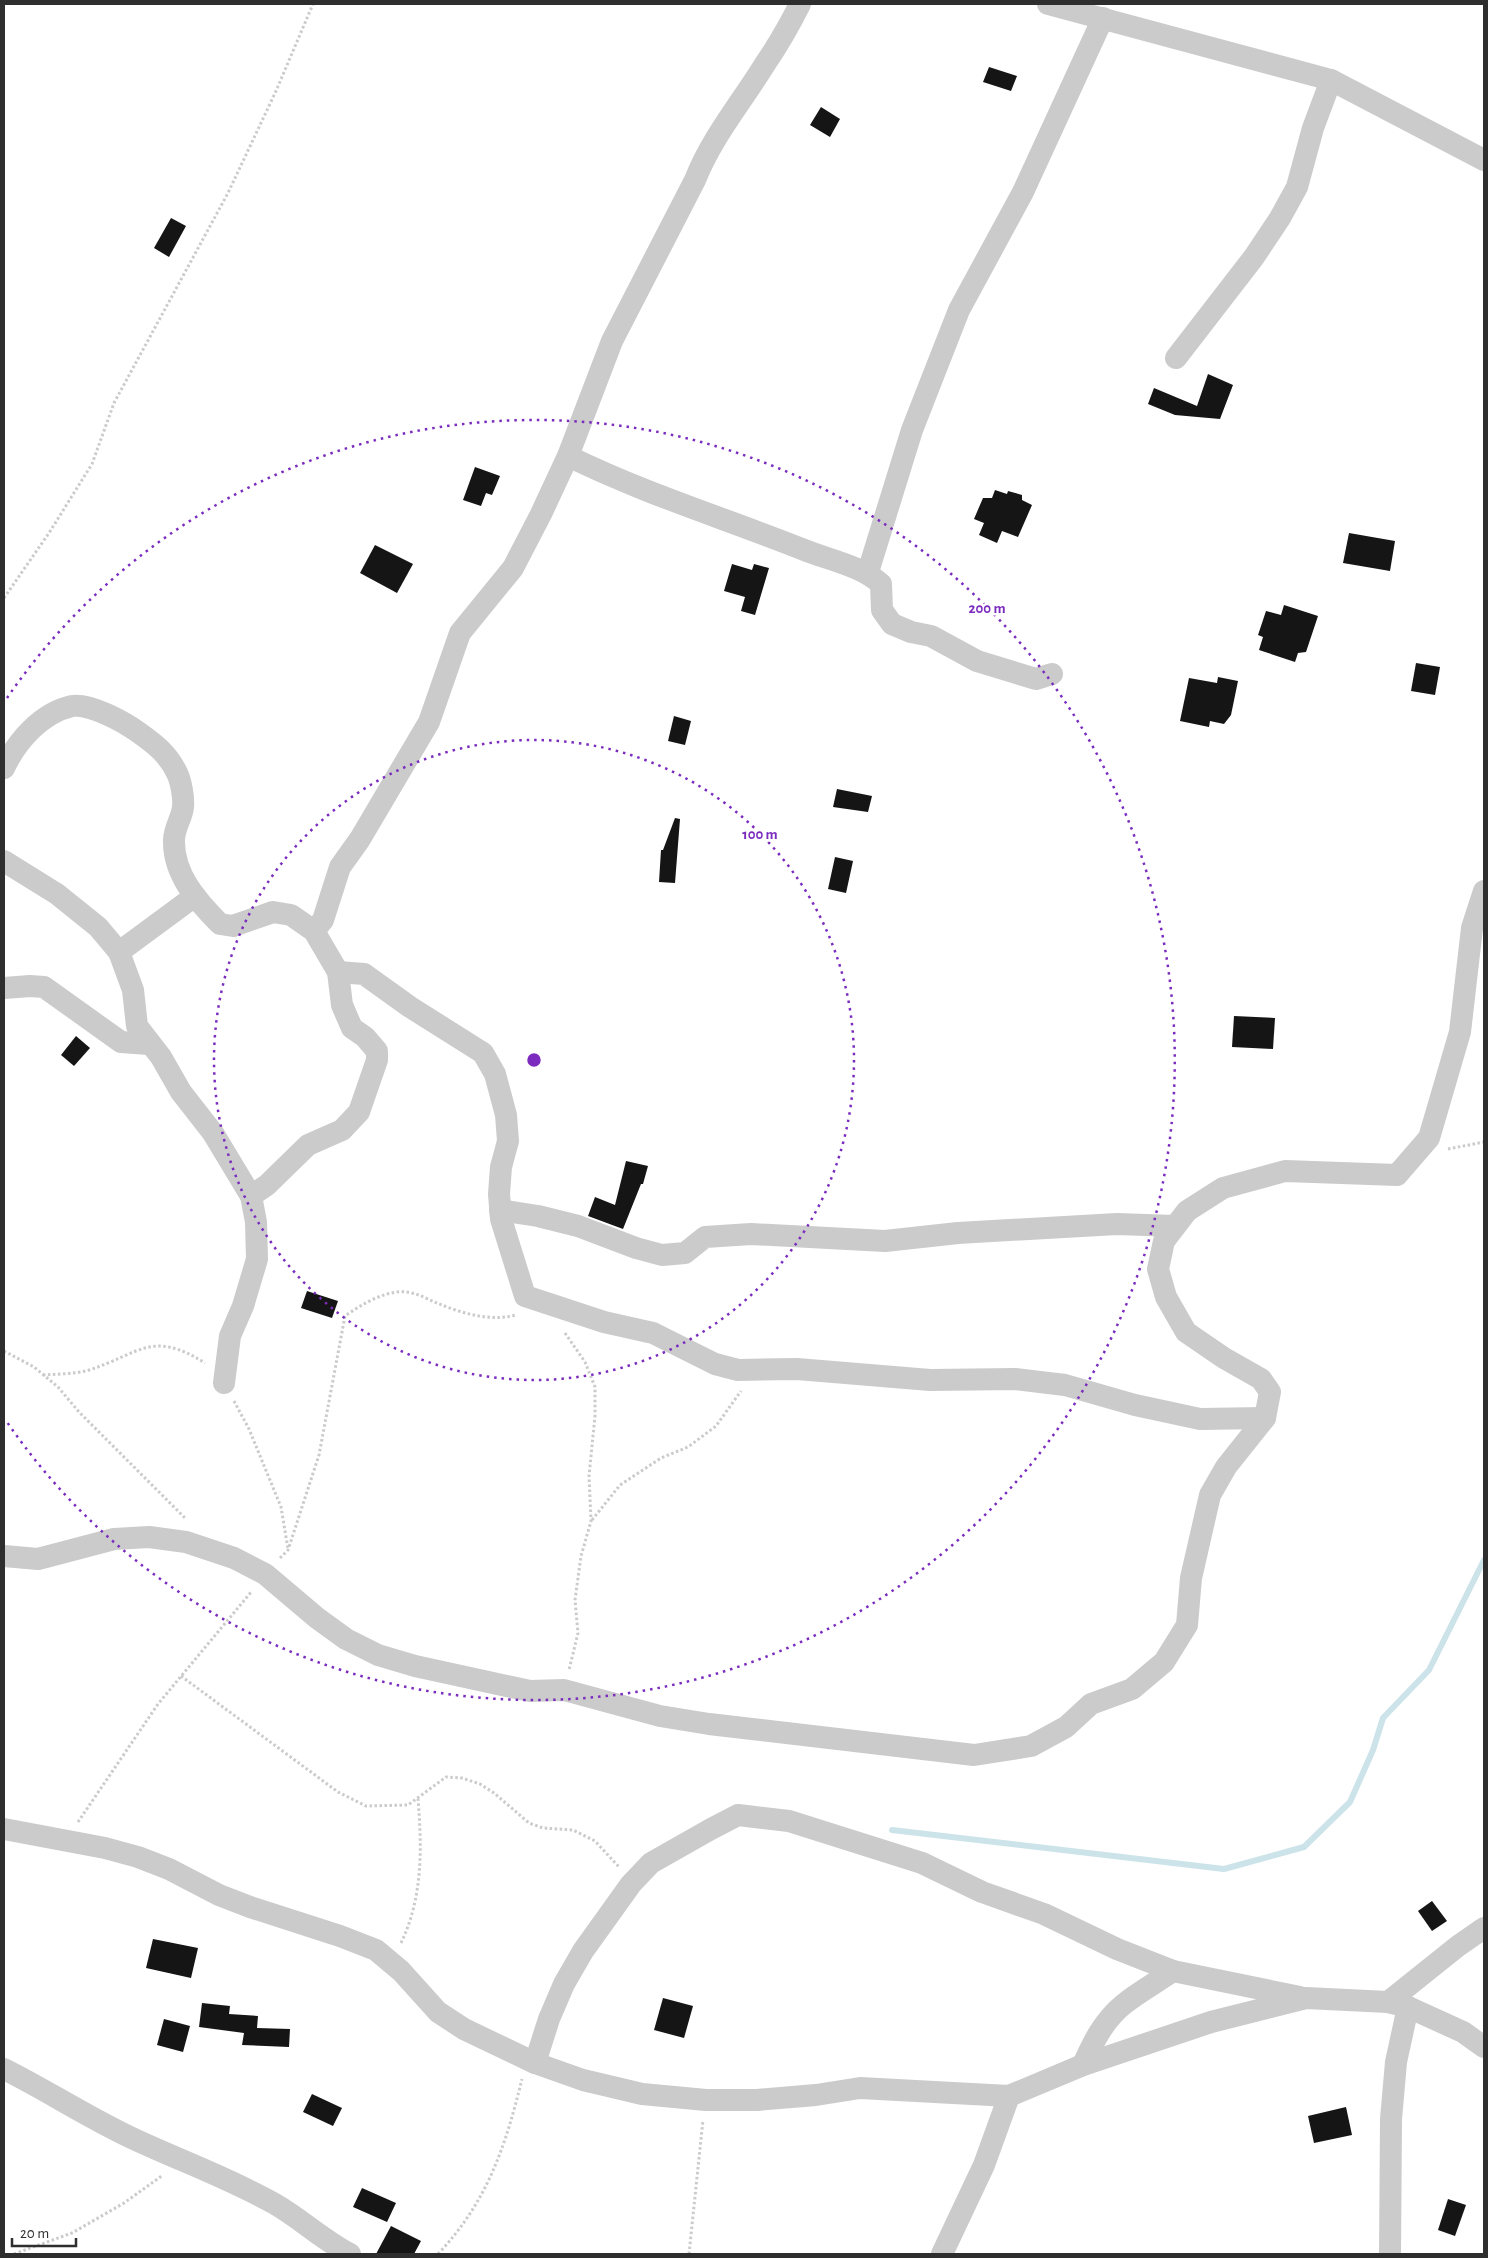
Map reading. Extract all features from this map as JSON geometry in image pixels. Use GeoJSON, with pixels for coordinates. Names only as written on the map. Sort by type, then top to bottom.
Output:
{"type":"FeatureCollection","features":[{"type":"Feature","properties":{"kind":"street"},"geometry":{"type":"LineString","coordinates":[[314,931],[323,920],[340,867],[360,839],[430,722],[460,633],[513,568],[568,456],[612,341],[695,180],[704,158],[742,96],[765,66],[800,4]]}},
{"type":"Feature","properties":{"kind":"street"},"geometry":{"type":"LineString","coordinates":[[1048,4],[1331,80],[1484,160]]}},
{"type":"Feature","properties":{"kind":"street"},"geometry":{"type":"LineString","coordinates":[[868,572],[912,430],[959,310],[1023,192],[1103,18]]}},
{"type":"Feature","properties":{"kind":"street"},"geometry":{"type":"LineString","coordinates":[[1176,358],[1254,257],[1298,187],[1313,128],[1331,80]]}},
{"type":"Feature","properties":{"kind":"street"},"geometry":{"type":"LineString","coordinates":[[568,456],[607,475],[828,559],[868,572],[881,584],[882,610],[892,624],[911,632],[931,636],[977,661],[1036,679],[1052,674]]}},
{"type":"Feature","properties":{"kind":"street"},"geometry":{"type":"LineString","coordinates":[[5,764],[22,740],[42,718],[73,706],[98,710],[130,726],[164,751],[178,775],[183,806],[174,839],[176,855],[188,887],[194,896],[220,924],[233,926],[274,912],[291,915],[314,931],[338,972],[342,1005],[352,1028],[365,1037],[377,1051],[377,1060],[363,1103],[359,1112],[342,1130],[308,1146],[268,1185],[251,1196]]}},
{"type":"Feature","properties":{"kind":"street"},"geometry":{"type":"LineString","coordinates":[[4,861],[57,894],[98,927],[119,952],[133,990],[137,1026],[149,1044],[161,1057],[181,1092],[213,1133],[251,1196],[256,1222],[257,1259],[230,1336],[224,1383]]}},
{"type":"Feature","properties":{"kind":"street"},"geometry":{"type":"LineString","coordinates":[[6,1555],[38,1559],[114,1539],[149,1536],[194,1545],[234,1558],[265,1574],[316,1618],[346,1639],[378,1655],[415,1666],[530,1691],[564,1690],[660,1716],[709,1724],[974,1755],[1031,1746],[1066,1727],[1091,1704],[1132,1689],[1164,1662],[1187,1625],[1191,1578],[1210,1495],[1226,1467],[1265,1418],[1270,1392],[1261,1379],[1224,1358],[1186,1332],[1166,1298],[1158,1269],[1164,1242],[1187,1211],[1223,1188],[1285,1171],[1343,1171],[1397,1175],[1428,1138],[1460,1032],[1472,928],[1484,891]]}},
{"type":"Feature","properties":{"kind":"street"},"geometry":{"type":"LineString","coordinates":[[119,952],[194,896]]}},
{"type":"Feature","properties":{"kind":"street"},"geometry":{"type":"LineString","coordinates":[[338,972],[364,974],[410,1007],[483,1054],[495,1074],[506,1115],[508,1141],[500,1167],[500,1210],[525,1296],[604,1322],[654,1333],[692,1350],[715,1364],[738,1370],[757,1368],[797,1369],[930,1380],[1015,1379],[1065,1385],[1135,1405],[1200,1419],[1265,1418]]}},
{"type":"Feature","properties":{"kind":"street"},"geometry":{"type":"LineString","coordinates":[[4,988],[44,987],[121,1042],[149,1044]]}},
{"type":"Feature","properties":{"kind":"street"},"geometry":{"type":"LineString","coordinates":[[500,1210],[538,1216],[578,1226],[636,1248],[662,1255],[685,1253],[705,1237],[751,1234],[885,1241],[958,1233],[1117,1224],[1175,1226]]}},
{"type":"Feature","properties":{"kind":"street"},"geometry":{"type":"LineString","coordinates":[[531,2062],[564,1984],[583,1951],[631,1884],[651,1863],[711,1828],[738,1815],[789,1821],[922,1862],[982,1892],[1044,1914],[1117,1949],[1173,1971],[1306,1998],[1398,2004],[1463,2032],[1484,2047]]}},
{"type":"Feature","properties":{"kind":"street"},"geometry":{"type":"LineString","coordinates":[[4,1829],[105,1848],[146,1860],[250,1907],[340,1936],[376,1950],[438,2012],[464,2029],[531,2062],[583,2080],[642,2094],[706,2100],[757,2100],[816,2095],[860,2088],[1009,2096],[1082,2065],[1211,2022],[1306,1998]]}},
{"type":"Feature","properties":{"kind":"street"},"geometry":{"type":"LineString","coordinates":[[1390,2254],[1391,2119],[1396,2062],[1398,2004],[1458,1946],[1484,1928]]}},
{"type":"Feature","properties":{"kind":"street"},"geometry":{"type":"LineString","coordinates":[[1082,2065],[1094,2039],[1110,2017],[1124,2004],[1173,1971]]}},
{"type":"Feature","properties":{"kind":"street"},"geometry":{"type":"LineString","coordinates":[[4,2069],[42,2088],[89,2118],[155,2149],[223,2176],[275,2204],[321,2237],[350,2254]]}},
{"type":"Feature","properties":{"kind":"street"},"geometry":{"type":"LineString","coordinates":[[942,2254],[984,2165],[1009,2096]]}},
{"type":"Feature","properties":{"kind":"path"},"geometry":{"type":"LineString","coordinates":[[4,598],[49,534],[92,464],[114,403],[228,193],[276,92],[313,4]]}},
{"type":"Feature","properties":{"kind":"path"},"geometry":{"type":"LineString","coordinates":[[65,1841],[158,1704],[265,1574],[288,1550],[319,1455],[345,1316],[358,1307],[392,1292],[412,1292],[440,1304],[490,1318],[500,1319],[520,1314]]}},
{"type":"Feature","properties":{"kind":"path"},"geometry":{"type":"LineString","coordinates":[[564,1332],[586,1362],[595,1387],[595,1416],[589,1476],[591,1521],[581,1556],[575,1600],[578,1633],[564,1690]]}},
{"type":"Feature","properties":{"kind":"path"},"geometry":{"type":"LineString","coordinates":[[43,1375],[88,1370],[145,1347],[161,1345],[184,1349],[208,1364],[224,1383],[249,1429],[268,1473],[281,1507],[288,1550]]}},
{"type":"Feature","properties":{"kind":"path"},"geometry":{"type":"LineString","coordinates":[[4,1352],[34,1367],[58,1387],[79,1412],[190,1523]]}},
{"type":"Feature","properties":{"kind":"path"},"geometry":{"type":"LineString","coordinates":[[591,1521],[620,1485],[661,1458],[688,1447],[716,1426],[757,1368]]}},
{"type":"Feature","properties":{"kind":"path"},"geometry":{"type":"LineString","coordinates":[[181,1676],[338,1792],[366,1806],[408,1805],[446,1778],[462,1778],[480,1784],[510,1805],[530,1823],[543,1828],[573,1830],[595,1841],[613,1858],[631,1884]]}},
{"type":"Feature","properties":{"kind":"path"},"geometry":{"type":"LineString","coordinates":[[391,1963],[403,1940],[411,1915],[421,1869],[418,1799]]}},
{"type":"Feature","properties":{"kind":"path"},"geometry":{"type":"LineString","coordinates":[[438,2254],[475,2208],[496,2168],[531,2062]]}},
{"type":"Feature","properties":{"kind":"path"},"geometry":{"type":"LineString","coordinates":[[689,2254],[699,2146],[706,2100]]}},
{"type":"Feature","properties":{"kind":"path"},"geometry":{"type":"LineString","coordinates":[[14,2254],[72,2233],[145,2189],[177,2163],[191,2163]]}},
{"type":"Feature","properties":{"kind":"building"},"geometry":{"type":"Polygon","coordinates":[[[989,67],[1017,76],[1011,91],[983,82],[989,67]]]}},
{"type":"Feature","properties":{"kind":"building"},"geometry":{"type":"Polygon","coordinates":[[[821,107],[840,119],[830,137],[810,125],[821,107]]]}},
{"type":"Feature","properties":{"kind":"building"},"geometry":{"type":"Polygon","coordinates":[[[171,218],[186,226],[169,257],[154,248],[171,218]]]}},
{"type":"Feature","properties":{"kind":"building"},"geometry":{"type":"Polygon","coordinates":[[[1208,374],[1233,385],[1220,419],[1175,415],[1148,404],[1154,388],[1197,406],[1208,374]]]}},
{"type":"Feature","properties":{"kind":"building"},"geometry":{"type":"Polygon","coordinates":[[[475,467],[500,476],[492,495],[486,493],[481,506],[463,500],[475,467]]]}},
{"type":"Feature","properties":{"kind":"building"},"geometry":{"type":"Polygon","coordinates":[[[995,490],[1007,494],[1008,491],[1022,495],[1022,500],[1032,505],[1018,537],[1002,531],[997,543],[979,535],[984,523],[974,519],[983,498],[992,498],[995,490]]]}},
{"type":"Feature","properties":{"kind":"building"},"geometry":{"type":"Polygon","coordinates":[[[1349,533],[1395,541],[1390,571],[1343,563],[1349,533]]]}},
{"type":"Feature","properties":{"kind":"building"},"geometry":{"type":"Polygon","coordinates":[[[375,545],[413,564],[397,593],[360,573],[375,545]]]}},
{"type":"Feature","properties":{"kind":"building"},"geometry":{"type":"Polygon","coordinates":[[[732,564],[752,570],[754,564],[769,568],[755,615],[741,611],[745,597],[724,591],[732,564]]]}},
{"type":"Feature","properties":{"kind":"building"},"geometry":{"type":"Polygon","coordinates":[[[1284,605],[1318,616],[1306,652],[1298,653],[1295,662],[1259,650],[1263,637],[1258,635],[1266,611],[1281,615],[1284,605]]]}},
{"type":"Feature","properties":{"kind":"building"},"geometry":{"type":"Polygon","coordinates":[[[1416,663],[1440,667],[1435,695],[1411,691],[1416,663]]]}},
{"type":"Feature","properties":{"kind":"building"},"geometry":{"type":"Polygon","coordinates":[[[1218,677],[1238,681],[1231,715],[1224,724],[1210,721],[1209,727],[1180,721],[1189,678],[1217,683],[1218,677]]]}},
{"type":"Feature","properties":{"kind":"building"},"geometry":{"type":"Polygon","coordinates":[[[674,716],[691,721],[685,745],[668,741],[674,716]]]}},
{"type":"Feature","properties":{"kind":"building"},"geometry":{"type":"Polygon","coordinates":[[[837,789],[872,796],[868,812],[833,807],[837,789]]]}},
{"type":"Feature","properties":{"kind":"building"},"geometry":{"type":"Polygon","coordinates":[[[675,818],[680,819],[675,883],[659,882],[661,850],[663,850],[675,818]]]}},
{"type":"Feature","properties":{"kind":"building"},"geometry":{"type":"Polygon","coordinates":[[[835,857],[853,861],[846,893],[828,889],[835,857]]]}},
{"type":"Feature","properties":{"kind":"building"},"geometry":{"type":"Polygon","coordinates":[[[1234,1016],[1275,1018],[1273,1049],[1232,1047],[1234,1016]]]}},
{"type":"Feature","properties":{"kind":"building"},"geometry":{"type":"Polygon","coordinates":[[[76,1036],[90,1048],[74,1066],[61,1055],[76,1036]]]}},
{"type":"Feature","properties":{"kind":"building"},"geometry":{"type":"Polygon","coordinates":[[[626,1161],[648,1166],[643,1184],[641,1184],[623,1229],[588,1216],[595,1197],[615,1205],[626,1161]]]}},
{"type":"Feature","properties":{"kind":"building"},"geometry":{"type":"Polygon","coordinates":[[[307,1291],[338,1301],[332,1318],[301,1308],[307,1291]]]}},
{"type":"Feature","properties":{"kind":"building"},"geometry":{"type":"Polygon","coordinates":[[[1432,1901],[1447,1921],[1432,1931],[1418,1911],[1432,1901]]]}},
{"type":"Feature","properties":{"kind":"building"},"geometry":{"type":"Polygon","coordinates":[[[153,1939],[198,1948],[191,1978],[146,1968],[153,1939]]]}},
{"type":"Feature","properties":{"kind":"building"},"geometry":{"type":"Polygon","coordinates":[[[663,1998],[693,2006],[684,2038],[654,2030],[663,1998]]]}},
{"type":"Feature","properties":{"kind":"building"},"geometry":{"type":"Polygon","coordinates":[[[202,2003],[230,2006],[229,2014],[258,2016],[257,2028],[290,2029],[289,2047],[242,2045],[244,2033],[199,2027],[202,2003]]]}},
{"type":"Feature","properties":{"kind":"building"},"geometry":{"type":"Polygon","coordinates":[[[164,2019],[190,2026],[183,2052],[157,2045],[164,2019]]]}},
{"type":"Feature","properties":{"kind":"building"},"geometry":{"type":"Polygon","coordinates":[[[312,2094],[342,2108],[333,2126],[303,2112],[312,2094]]]}},
{"type":"Feature","properties":{"kind":"building"},"geometry":{"type":"Polygon","coordinates":[[[1346,2107],[1352,2135],[1314,2143],[1308,2116],[1346,2107]]]}},
{"type":"Feature","properties":{"kind":"building"},"geometry":{"type":"Polygon","coordinates":[[[362,2188],[396,2203],[387,2222],[353,2207],[362,2188]]]}},
{"type":"Feature","properties":{"kind":"building"},"geometry":{"type":"Polygon","coordinates":[[[1448,2199],[1466,2205],[1455,2236],[1438,2230],[1448,2199]]]}},
{"type":"Feature","properties":{"kind":"building"},"geometry":{"type":"Polygon","coordinates":[[[391,2226],[421,2241],[414,2254],[376,2254],[391,2226]]]}},
{"type":"Feature","properties":{"kind":"waterway"},"geometry":{"type":"LineString","coordinates":[[892,1830],[1224,1869],[1304,1847],[1350,1802],[1373,1750],[1383,1718],[1429,1670],[1484,1560]]}}]}
